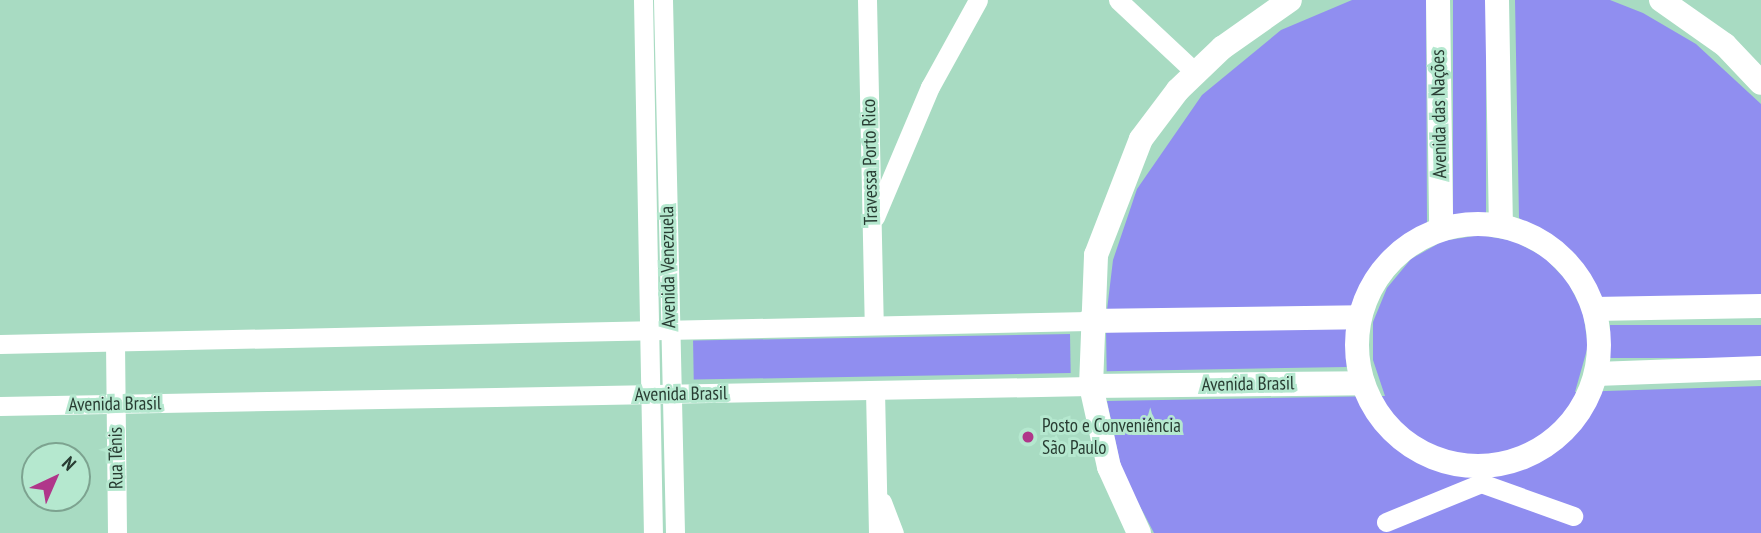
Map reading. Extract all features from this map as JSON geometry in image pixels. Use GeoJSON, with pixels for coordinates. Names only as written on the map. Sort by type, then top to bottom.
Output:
{"type":"FeatureCollection","features":[{"type":"Feature","properties":{"kind":"main road"},"geometry":{"type":"LineString","coordinates":[[1139,533],[1109,467],[1091,386],[1089,321],[1096,255],[1116,196],[1141,139],[1195,72],[1290,0]]}},
{"type":"Feature","properties":{"kind":"main road","name":"Avenida das Nações"},"geometry":{"type":"LineString","coordinates":[[1438,0],[1441,228]]}},
{"type":"Feature","properties":{"kind":"main road"},"geometry":{"type":"LineString","coordinates":[[1497,0],[1501,226]]}},
{"type":"Feature","properties":{"kind":"main road"},"geometry":{"type":"LineString","coordinates":[[1661,0],[1725,45],[1761,83]]}},
{"type":"Feature","properties":{"kind":"main road"},"geometry":{"type":"LineString","coordinates":[[1501,226],[1544,242],[1566,261],[1594,309],[1597,374],[1583,407],[1554,440],[1515,461],[1480,475],[1442,461],[1408,444],[1381,417],[1363,383],[1359,317],[1376,279],[1404,248],[1441,228],[1501,226]]}},
{"type":"Feature","properties":{"kind":"main road"},"geometry":{"type":"LineString","coordinates":[[1594,309],[1761,306]]}},
{"type":"Feature","properties":{"kind":"main road"},"geometry":{"type":"LineString","coordinates":[[1089,321],[1359,317]]}},
{"type":"Feature","properties":{"kind":"main road"},"geometry":{"type":"LineString","coordinates":[[1597,374],[1761,368]]}},
{"type":"Feature","properties":{"kind":"main road","name":"Avenida Brasil"},"geometry":{"type":"LineString","coordinates":[[1091,386],[1363,383]]}},
{"type":"Feature","properties":{"kind":"street","name":"Avenida Venezuela"},"geometry":{"type":"LineString","coordinates":[[643,0],[653,533]]}},
{"type":"Feature","properties":{"kind":"street","name":"Avenida Venezuela"},"geometry":{"type":"LineString","coordinates":[[663,0],[675,533]]}},
{"type":"Feature","properties":{"kind":"street","name":"Travessa Porto Rico"},"geometry":{"type":"LineString","coordinates":[[867,0],[873,324]]}},
{"type":"Feature","properties":{"kind":"street"},"geometry":{"type":"LineString","coordinates":[[871,227],[930,87],[978,0]]}},
{"type":"Feature","properties":{"kind":"street"},"geometry":{"type":"LineString","coordinates":[[1118,0],[1195,72]]}},
{"type":"Feature","properties":{"kind":"street"},"geometry":{"type":"LineString","coordinates":[[0,344],[1089,321]]}},
{"type":"Feature","properties":{"kind":"street","name":"Rua Tênis"},"geometry":{"type":"LineString","coordinates":[[115,342],[117,533]]}},
{"type":"Feature","properties":{"kind":"street","name":"Avenida Brasil"},"geometry":{"type":"LineString","coordinates":[[0,406],[1091,386]]}},
{"type":"Feature","properties":{"kind":"street"},"geometry":{"type":"LineString","coordinates":[[875,390],[878,533]]}},
{"type":"Feature","properties":{"kind":"street"},"geometry":{"type":"LineString","coordinates":[[1386,523],[1480,475],[1573,516]]}},
{"type":"Feature","properties":{"kind":"street"},"geometry":{"type":"LineString","coordinates":[[877,488],[894,533]]}},
{"type":"Feature","properties":{"kind":"shaded area"},"geometry":{"type":"Polygon","coordinates":[[[1352,0],[1426,0],[1427,227],[1387,253],[1351,306],[1107,310],[1113,260],[1137,189],[1202,95],[1281,30],[1352,0]]]}},
{"type":"Feature","properties":{"kind":"shaded area"},"geometry":{"type":"Polygon","coordinates":[[[1453,0],[1486,0],[1486,218],[1453,218],[1453,0]]]}},
{"type":"Feature","properties":{"kind":"shaded area"},"geometry":{"type":"Polygon","coordinates":[[[1515,0],[1610,0],[1643,13],[1696,44],[1761,104],[1761,296],[1602,298],[1576,255],[1519,218],[1515,0]]]}},
{"type":"Feature","properties":{"kind":"shaded area"},"geometry":{"type":"Polygon","coordinates":[[[1480,235],[1514,241],[1544,257],[1568,282],[1583,312],[1588,346],[1575,392],[1761,386],[1761,533],[1154,533],[1122,472],[1107,401],[1385,396],[1373,360],[1373,322],[1387,288],[1411,259],[1443,241],[1480,235]]]}},
{"type":"Feature","properties":{"kind":"shaded area"},"geometry":{"type":"Polygon","coordinates":[[[1610,325],[1761,325],[1761,358],[1610,358],[1610,325]]]}},
{"type":"Feature","properties":{"kind":"shaded area"},"geometry":{"type":"Polygon","coordinates":[[[1346,328],[1347,367],[1107,371],[1106,332],[1346,328]]]}},
{"type":"Feature","properties":{"kind":"shaded area"},"geometry":{"type":"Polygon","coordinates":[[[1070,334],[1071,373],[694,380],[693,341],[1070,334]]]}},
{"type":"Feature","properties":{"kind":"place","name":"Posto e Conveniência São Paulo"},"geometry":{"type":"Point","coordinates":[1028,437]}}]}
